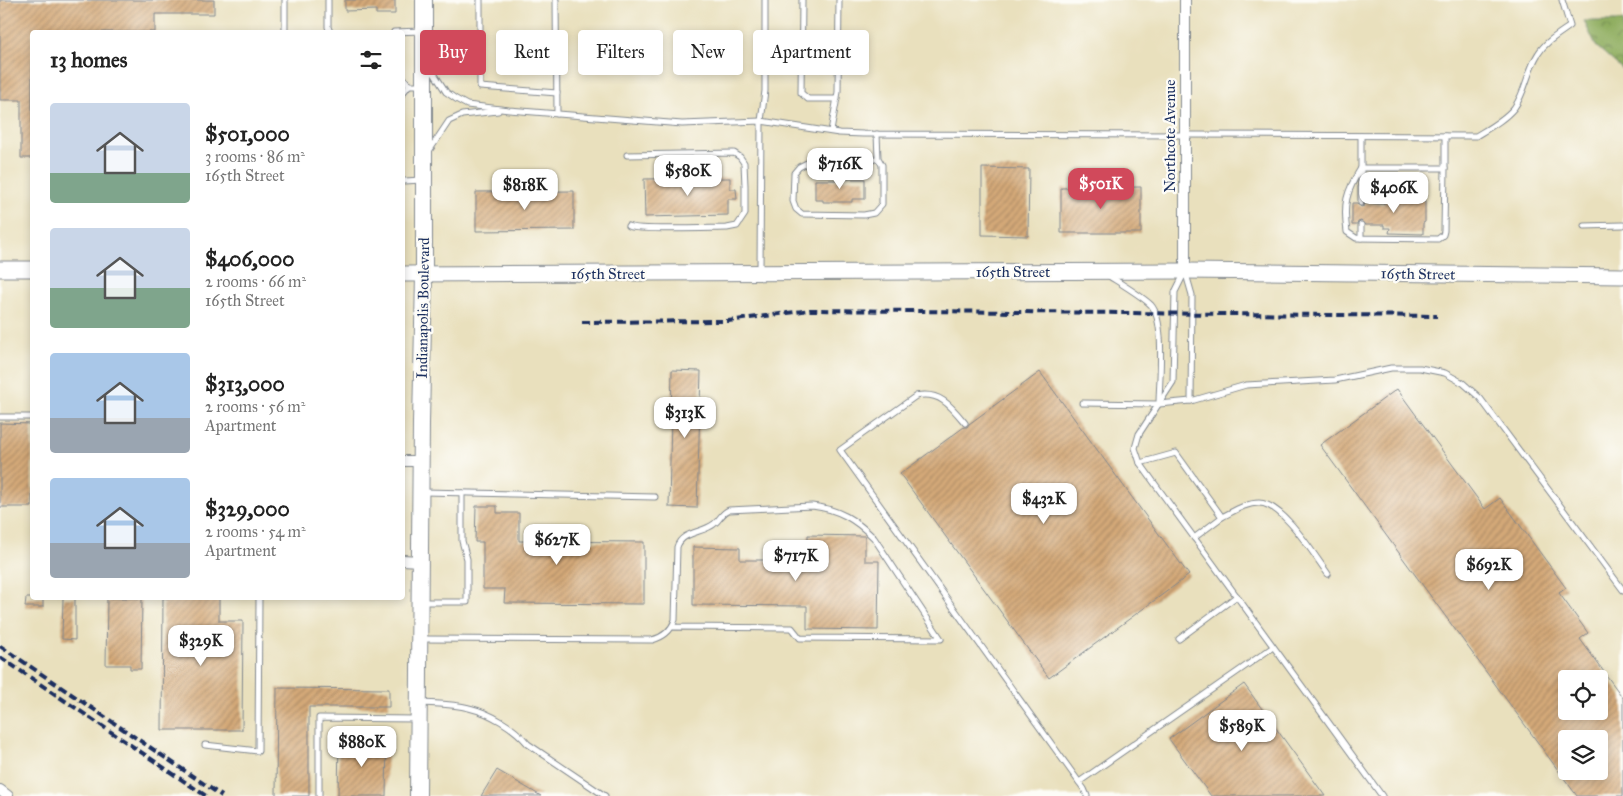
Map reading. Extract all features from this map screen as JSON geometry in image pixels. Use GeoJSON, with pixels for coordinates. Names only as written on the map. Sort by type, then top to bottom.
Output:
{"type":"FeatureCollection","features":[{"type":"Feature","properties":{"kind":"main road","name":"Indianapolis Boulevard"},"geometry":{"type":"LineString","coordinates":[[424,0],[424,30]]}},
{"type":"Feature","properties":{"kind":"main road","name":"Indianapolis Boulevard"},"geometry":{"type":"LineString","coordinates":[[418,796],[424,274],[424,159],[416,85],[420,70]]}},
{"type":"Feature","properties":{"kind":"main road"},"geometry":{"type":"LineString","coordinates":[[0,269],[30,269]]}},
{"type":"Feature","properties":{"kind":"main road","name":"165th Street"},"geometry":{"type":"LineString","coordinates":[[405,274],[1185,271],[1623,276]]}},
{"type":"Feature","properties":{"kind":"street","name":"Northcote Avenue"},"geometry":{"type":"LineString","coordinates":[[1185,0],[1185,271]]}},
{"type":"Feature","properties":{"kind":"street"},"geometry":{"type":"LineString","coordinates":[[405,461],[421,461]]}},
{"type":"Feature","properties":{"kind":"street"},"geometry":{"type":"LineString","coordinates":[[405,560],[420,561]]}},
{"type":"Feature","properties":{"kind":"street"},"geometry":{"type":"LineString","coordinates":[[0,790],[8,796]]}},
{"type":"Feature","properties":{"kind":"lane"},"geometry":{"type":"LineString","coordinates":[[285,0],[285,30]]}},
{"type":"Feature","properties":{"kind":"lane"},"geometry":{"type":"LineString","coordinates":[[328,0],[329,30]]}},
{"type":"Feature","properties":{"kind":"lane"},"geometry":{"type":"LineString","coordinates":[[480,0],[480,87],[557,93]]}},
{"type":"Feature","properties":{"kind":"lane"},"geometry":{"type":"LineString","coordinates":[[556,0],[557,114]]}},
{"type":"Feature","properties":{"kind":"lane"},"geometry":{"type":"LineString","coordinates":[[760,273],[761,121],[765,91],[765,0]]}},
{"type":"Feature","properties":{"kind":"lane"},"geometry":{"type":"LineString","coordinates":[[802,0],[802,93],[808,99],[837,99]]}},
{"type":"Feature","properties":{"kind":"lane"},"geometry":{"type":"LineString","coordinates":[[831,131],[837,99],[839,0]]}},
{"type":"Feature","properties":{"kind":"lane"},"geometry":{"type":"LineString","coordinates":[[434,75],[446,92],[468,105],[682,124],[761,121],[831,131],[877,134],[1476,136],[1494,126],[1514,108],[1524,89],[1538,53],[1551,40],[1570,26],[1562,0]]}},
{"type":"Feature","properties":{"kind":"lane"},"geometry":{"type":"LineString","coordinates":[[405,32],[420,31]]}},
{"type":"Feature","properties":{"kind":"lane"},"geometry":{"type":"LineString","coordinates":[[405,78],[416,85],[405,92]]}},
{"type":"Feature","properties":{"kind":"lane"},"geometry":{"type":"LineString","coordinates":[[424,159],[449,121],[462,115],[509,110]]}},
{"type":"Feature","properties":{"kind":"lane"},"geometry":{"type":"LineString","coordinates":[[877,134],[878,158],[882,165],[882,204],[874,213],[864,215],[802,214],[796,209],[793,201],[794,173],[799,167],[807,163],[861,164],[878,158]]}},
{"type":"Feature","properties":{"kind":"lane"},"geometry":{"type":"LineString","coordinates":[[1361,136],[1361,203]]}},
{"type":"Feature","properties":{"kind":"lane"},"geometry":{"type":"LineString","coordinates":[[1361,168],[1348,192],[1345,220],[1347,232],[1356,238],[1438,239],[1443,235],[1444,231],[1444,136]]}},
{"type":"Feature","properties":{"kind":"lane"},"geometry":{"type":"LineString","coordinates":[[627,155],[734,153],[744,163],[745,214],[737,226],[727,228],[632,228],[628,226]]}},
{"type":"Feature","properties":{"kind":"lane"},"geometry":{"type":"LineString","coordinates":[[1361,168],[1444,168]]}},
{"type":"Feature","properties":{"kind":"lane"},"geometry":{"type":"LineString","coordinates":[[405,180],[424,180]]}},
{"type":"Feature","properties":{"kind":"lane"},"geometry":{"type":"LineString","coordinates":[[1361,225],[1361,238]]}},
{"type":"Feature","properties":{"kind":"lane"},"geometry":{"type":"LineString","coordinates":[[1584,226],[1623,225]]}},
{"type":"Feature","properties":{"kind":"lane"},"geometry":{"type":"LineString","coordinates":[[1185,271],[1192,295],[1191,401]]}},
{"type":"Feature","properties":{"kind":"lane"},"geometry":{"type":"LineString","coordinates":[[1185,271],[1175,292],[1173,382],[1136,441],[1135,448],[1140,463],[1382,796]]}},
{"type":"Feature","properties":{"kind":"lane"},"geometry":{"type":"LineString","coordinates":[[1104,272],[1150,305],[1156,313],[1160,333],[1159,404]]}},
{"type":"Feature","properties":{"kind":"lane"},"geometry":{"type":"LineString","coordinates":[[1082,403],[1159,404],[1191,401],[1246,385],[1335,380],[1391,368],[1420,368],[1444,373],[1463,383],[1480,398],[1623,590]]}},
{"type":"Feature","properties":{"kind":"lane"},"geometry":{"type":"LineString","coordinates":[[966,423],[952,407],[942,400],[934,395],[924,394],[916,396],[840,450],[1078,782],[1086,796]]}},
{"type":"Feature","properties":{"kind":"lane"},"geometry":{"type":"LineString","coordinates":[[0,417],[30,417]]}},
{"type":"Feature","properties":{"kind":"lane"},"geometry":{"type":"LineString","coordinates":[[1140,463],[1176,453],[1222,517]]}},
{"type":"Feature","properties":{"kind":"lane"},"geometry":{"type":"LineString","coordinates":[[421,492],[655,497]]}},
{"type":"Feature","properties":{"kind":"lane"},"geometry":{"type":"LineString","coordinates":[[420,602],[467,602],[467,559],[462,541],[462,493]]}},
{"type":"Feature","properties":{"kind":"lane"},"geometry":{"type":"LineString","coordinates":[[1194,538],[1222,517],[1251,504],[1270,505],[1279,510],[1288,520],[1328,574]]}},
{"type":"Feature","properties":{"kind":"lane"},"geometry":{"type":"LineString","coordinates":[[420,639],[652,640],[665,635],[673,628],[675,620],[678,542],[714,524],[723,513],[729,510],[812,506],[848,516],[860,524],[874,538],[940,639],[800,638],[792,628],[673,628]]}},
{"type":"Feature","properties":{"kind":"lane"},"geometry":{"type":"LineString","coordinates":[[1179,639],[1236,596]]}},
{"type":"Feature","properties":{"kind":"lane"},"geometry":{"type":"LineString","coordinates":[[205,746],[258,751],[259,600]]}},
{"type":"Feature","properties":{"kind":"lane"},"geometry":{"type":"LineString","coordinates":[[1078,782],[1273,647]]}},
{"type":"Feature","properties":{"kind":"lane"},"geometry":{"type":"LineString","coordinates":[[318,796],[319,718],[468,708],[478,710],[495,718],[519,733],[528,744],[605,796]]}},
{"type":"Feature","properties":{"kind":"green space"},"geometry":{"type":"Polygon","coordinates":[[[1584,21],[1623,21],[1623,70],[1596,46],[1584,21]]]}},
{"type":"Feature","properties":{"kind":"building"},"geometry":{"type":"Polygon","coordinates":[[[0,0],[214,0],[214,14],[155,14],[155,30],[30,30],[30,158],[21,158],[21,100],[0,100],[0,0]]]}},
{"type":"Feature","properties":{"kind":"building"},"geometry":{"type":"Polygon","coordinates":[[[345,0],[395,0],[395,14],[376,14],[376,10],[345,11],[345,0]]]}},
{"type":"Feature","properties":{"kind":"building"},"geometry":{"type":"Polygon","coordinates":[[[982,168],[1029,169],[1028,236],[982,235],[982,168]]]}},
{"type":"Feature","properties":{"kind":"building"},"geometry":{"type":"Polygon","coordinates":[[[730,178],[730,189],[736,189],[737,199],[728,199],[728,215],[645,217],[644,179],[730,178]]]}},
{"type":"Feature","properties":{"kind":"building"},"geometry":{"type":"Polygon","coordinates":[[[865,179],[865,199],[852,199],[852,202],[823,202],[823,200],[815,200],[815,180],[865,179]]]}},
{"type":"Feature","properties":{"kind":"building"},"geometry":{"type":"Polygon","coordinates":[[[1141,187],[1141,233],[1061,233],[1061,188],[1141,187]]]}},
{"type":"Feature","properties":{"kind":"building"},"geometry":{"type":"Polygon","coordinates":[[[574,191],[574,230],[476,231],[476,192],[574,191]]]}},
{"type":"Feature","properties":{"kind":"building"},"geometry":{"type":"Polygon","coordinates":[[[1390,195],[1423,196],[1423,201],[1425,201],[1425,222],[1423,223],[1423,234],[1389,233],[1390,228],[1384,228],[1384,225],[1365,225],[1361,221],[1357,225],[1352,225],[1352,203],[1357,203],[1361,207],[1365,203],[1384,204],[1384,201],[1390,201],[1390,195]]]}},
{"type":"Feature","properties":{"kind":"building"},"geometry":{"type":"Polygon","coordinates":[[[672,370],[701,371],[697,508],[669,507],[672,370]]]}},
{"type":"Feature","properties":{"kind":"building"},"geometry":{"type":"Polygon","coordinates":[[[1040,372],[1189,575],[1049,678],[900,474],[1040,372]]]}},
{"type":"Feature","properties":{"kind":"building"},"geometry":{"type":"Polygon","coordinates":[[[1397,389],[1485,509],[1500,498],[1566,588],[1559,593],[1588,633],[1580,639],[1603,670],[1558,670],[1558,720],[1608,720],[1608,677],[1623,698],[1623,796],[1577,796],[1565,780],[1608,780],[1608,730],[1558,730],[1558,770],[1320,445],[1397,389]]]}},
{"type":"Feature","properties":{"kind":"building"},"geometry":{"type":"Polygon","coordinates":[[[0,423],[30,424],[30,507],[0,507],[0,423]]]}},
{"type":"Feature","properties":{"kind":"building"},"geometry":{"type":"Polygon","coordinates":[[[476,506],[497,506],[497,513],[519,513],[519,541],[644,542],[644,604],[504,603],[505,589],[483,589],[483,542],[475,542],[476,506]]]}},
{"type":"Feature","properties":{"kind":"building"},"geometry":{"type":"Polygon","coordinates":[[[808,535],[865,536],[865,561],[879,561],[878,630],[807,629],[807,606],[693,605],[693,547],[740,548],[740,560],[808,560],[808,535]]]}},
{"type":"Feature","properties":{"kind":"building"},"geometry":{"type":"Polygon","coordinates":[[[26,598],[30,598],[30,600],[43,600],[43,607],[25,607],[26,598]]]}},
{"type":"Feature","properties":{"kind":"building"},"geometry":{"type":"Polygon","coordinates":[[[63,600],[75,600],[75,640],[62,639],[63,600]]]}},
{"type":"Feature","properties":{"kind":"building"},"geometry":{"type":"Polygon","coordinates":[[[107,600],[142,600],[141,669],[130,669],[130,665],[106,665],[107,600]]]}},
{"type":"Feature","properties":{"kind":"building"},"geometry":{"type":"Polygon","coordinates":[[[163,600],[219,600],[219,621],[243,621],[242,730],[162,730],[163,600]]]}},
{"type":"Feature","properties":{"kind":"building"},"geometry":{"type":"Polygon","coordinates":[[[1244,684],[1325,796],[1211,796],[1169,739],[1244,684]]]}},
{"type":"Feature","properties":{"kind":"building"},"geometry":{"type":"Polygon","coordinates":[[[277,688],[389,689],[389,707],[309,707],[309,796],[276,796],[277,688]]]}},
{"type":"Feature","properties":{"kind":"building"},"geometry":{"type":"Polygon","coordinates":[[[339,739],[387,739],[386,796],[338,796],[339,739]]]}},
{"type":"Feature","properties":{"kind":"building"},"geometry":{"type":"Polygon","coordinates":[[[497,770],[541,796],[481,796],[497,770]]]}},
{"type":"Feature","properties":{"kind":"railway"},"geometry":{"type":"LineString","coordinates":[[582,322],[728,321],[810,310],[1437,316]]}},
{"type":"Feature","properties":{"kind":"railway"},"geometry":{"type":"LineString","coordinates":[[0,646],[222,796]]}},
{"type":"Feature","properties":{"kind":"railway"},"geometry":{"type":"LineString","coordinates":[[0,657],[206,796]]}}]}
